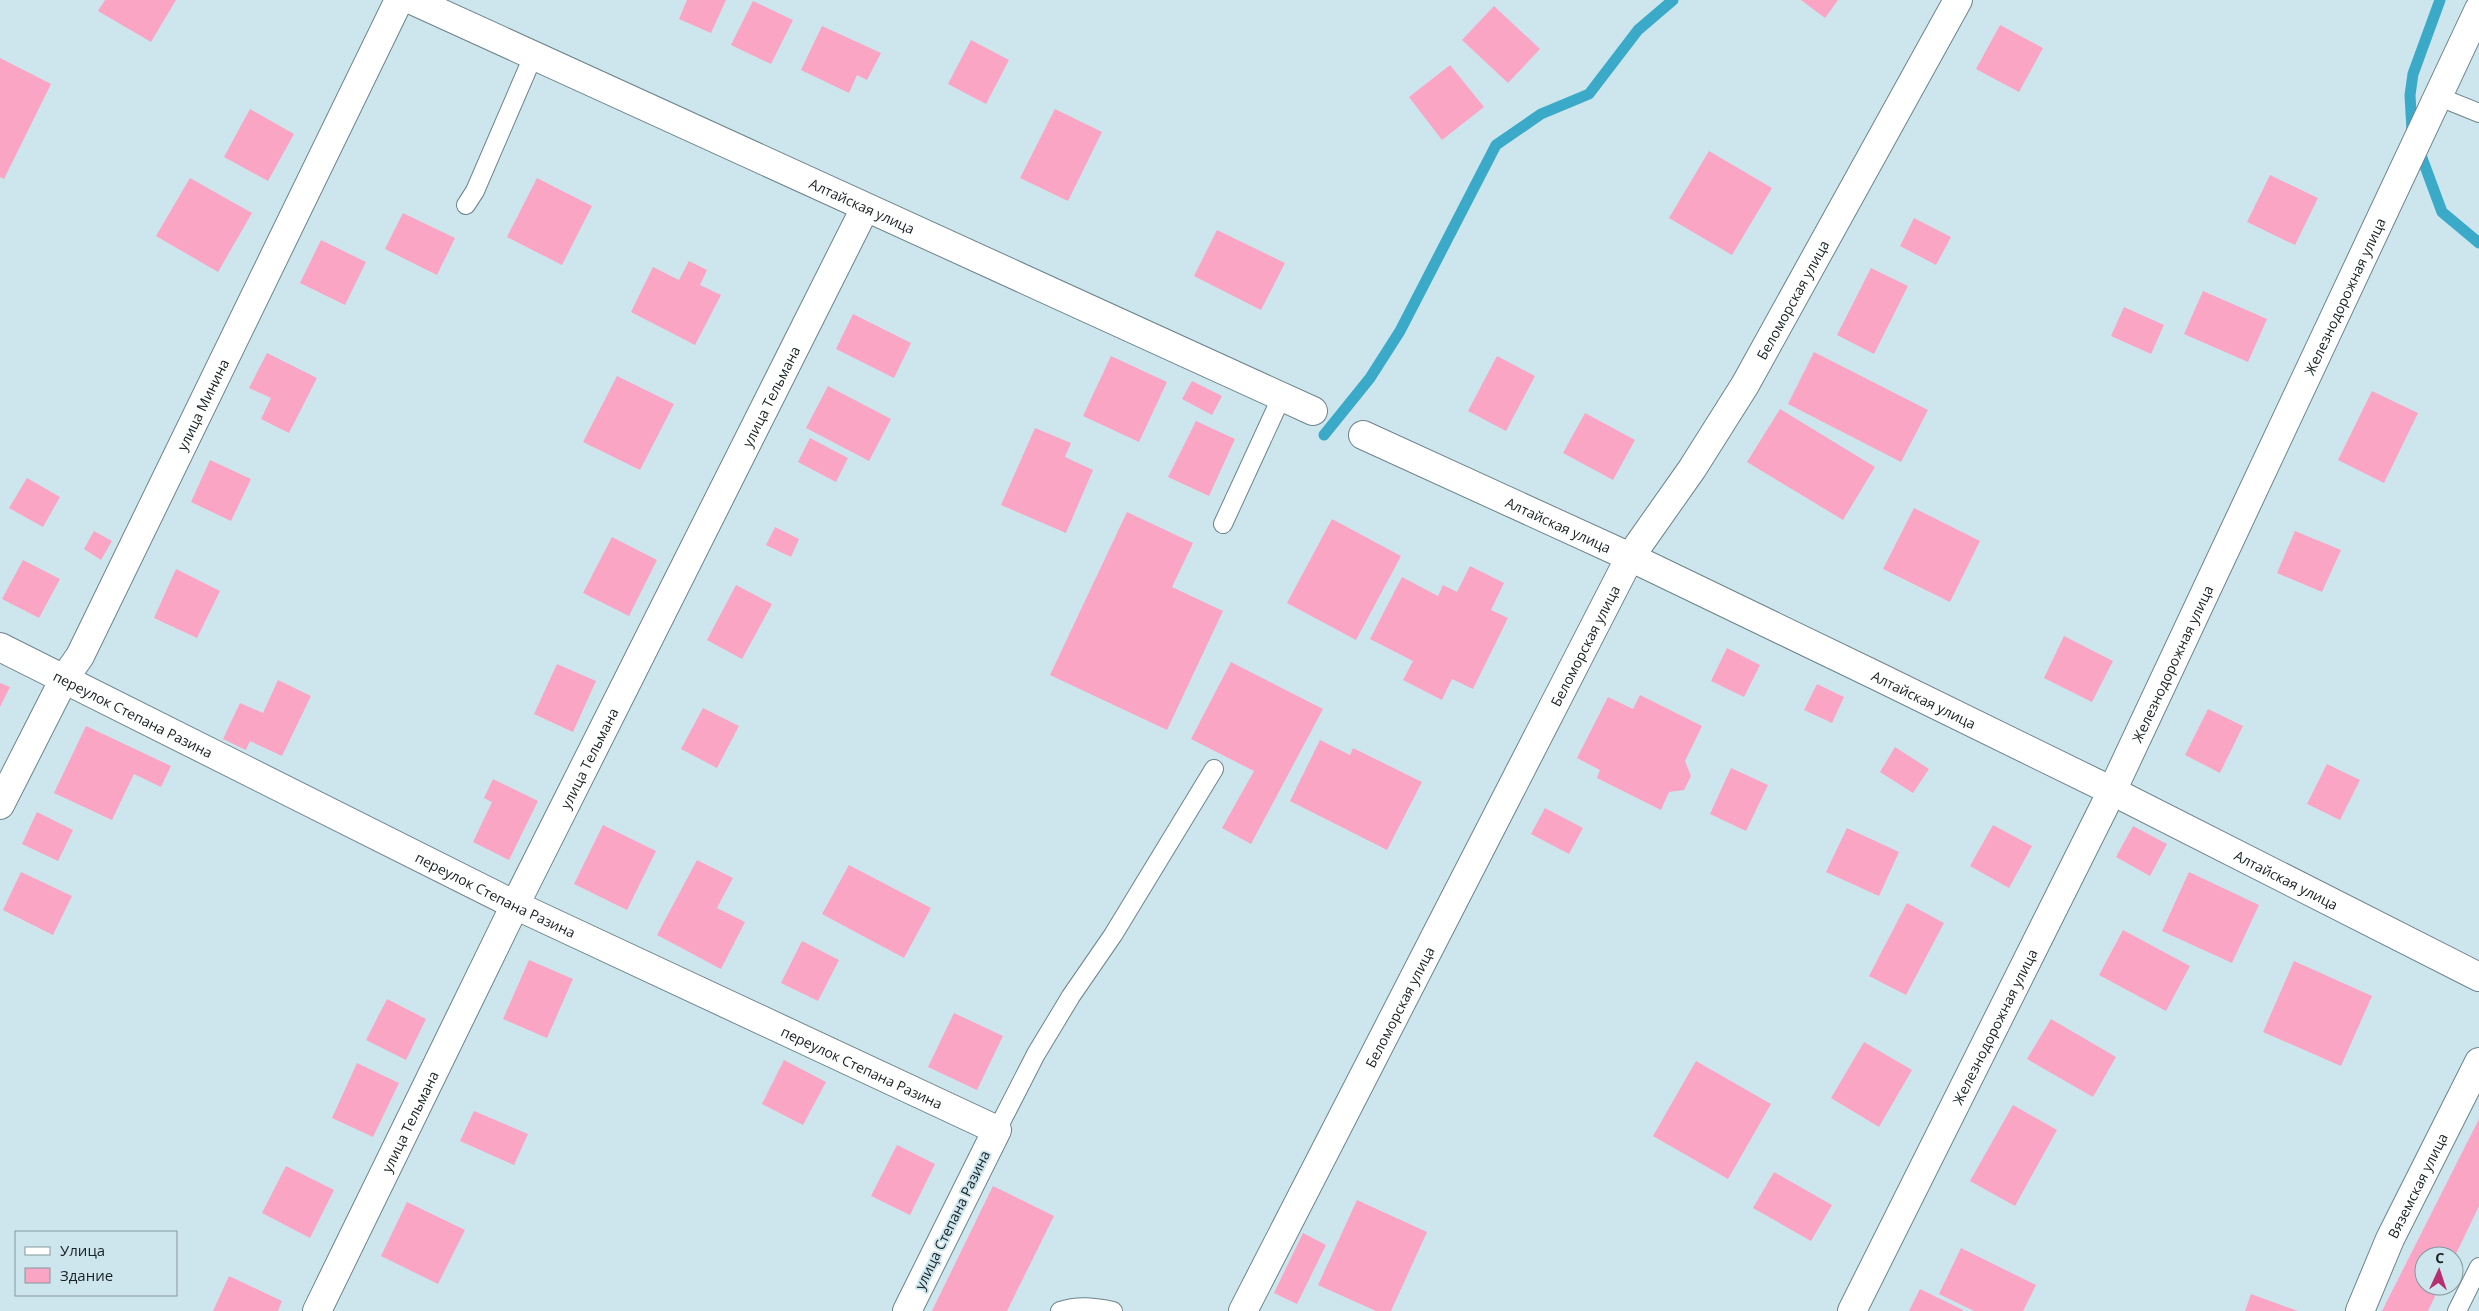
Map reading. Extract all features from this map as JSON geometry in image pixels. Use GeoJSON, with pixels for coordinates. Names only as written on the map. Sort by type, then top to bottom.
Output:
{"type":"FeatureCollection","features":[{"type":"Feature","properties":{"kind":"street","name":"улица Минина"},"geometry":{"type":"LineString","coordinates":[[0,805],[64,680],[84,648],[399,0]]}},
{"type":"Feature","properties":{"kind":"street","name":"Алтайская улица"},"geometry":{"type":"LineString","coordinates":[[412,0],[534,54],[865,208],[1313,412]]}},
{"type":"Feature","properties":{"kind":"street","name":"Беломорская улица"},"geometry":{"type":"LineString","coordinates":[[1243,1311],[1630,557],[1692,469],[1745,385],[1958,0]]}},
{"type":"Feature","properties":{"kind":"street","name":"Железнодорожная улица"},"geometry":{"type":"LineString","coordinates":[[1852,1311],[2112,791],[2479,9]]}},
{"type":"Feature","properties":{"kind":"street","name":"улица Тельмана"},"geometry":{"type":"LineString","coordinates":[[317,1311],[515,905],[865,208]]}},
{"type":"Feature","properties":{"kind":"street","name":"Алтайская улица"},"geometry":{"type":"LineString","coordinates":[[1363,435],[1630,557],[2112,791],[2479,977]]}},
{"type":"Feature","properties":{"kind":"street","name":"переулок Степана Разина"},"geometry":{"type":"LineString","coordinates":[[0,647],[515,905],[997,1130]]}},
{"type":"Feature","properties":{"kind":"street","name":"Вяземская улица"},"geometry":{"type":"LineString","coordinates":[[2360,1311],[2390,1239],[2479,1062]]}},
{"type":"Feature","properties":{"kind":"street","name":"улица Степана Разина"},"geometry":{"type":"LineString","coordinates":[[907,1311],[997,1130]]}},
{"type":"Feature","properties":{"kind":"lane"},"geometry":{"type":"LineString","coordinates":[[466,204],[475,191],[534,54]]}},
{"type":"Feature","properties":{"kind":"lane"},"geometry":{"type":"LineString","coordinates":[[2437,96],[2479,113]]}},
{"type":"Feature","properties":{"kind":"lane"},"geometry":{"type":"LineString","coordinates":[[1223,524],[1281,398]]}},
{"type":"Feature","properties":{"kind":"lane"},"geometry":{"type":"LineString","coordinates":[[997,1130],[1036,1054],[1071,996],[1113,935],[1214,769]]}},
{"type":"Feature","properties":{"kind":"lane"},"geometry":{"type":"LineString","coordinates":[[2457,1311],[2479,1267]]}},
{"type":"Feature","properties":{"kind":"lane"},"geometry":{"type":"LineString","coordinates":[[1060,1311],[1070,1308],[1091,1307],[1113,1311]]}},
{"type":"Feature","properties":{"kind":"building"},"geometry":{"type":"Polygon","coordinates":[[[105,0],[176,0],[151,42],[98,11],[105,0]]]}},
{"type":"Feature","properties":{"kind":"building"},"geometry":{"type":"Polygon","coordinates":[[[687,0],[726,0],[711,33],[679,19],[687,0]]]}},
{"type":"Feature","properties":{"kind":"building"},"geometry":{"type":"Polygon","coordinates":[[[1801,0],[1838,0],[1825,18],[1801,0]]]}},
{"type":"Feature","properties":{"kind":"building"},"geometry":{"type":"Polygon","coordinates":[[[753,1],[793,20],[771,64],[731,45],[753,1]]]}},
{"type":"Feature","properties":{"kind":"building"},"geometry":{"type":"Polygon","coordinates":[[[1494,6],[1540,49],[1508,83],[1462,40],[1494,6]]]}},
{"type":"Feature","properties":{"kind":"building"},"geometry":{"type":"Polygon","coordinates":[[[2000,25],[2043,48],[2019,92],[1976,69],[2000,25]]]}},
{"type":"Feature","properties":{"kind":"building"},"geometry":{"type":"Polygon","coordinates":[[[822,26],[881,53],[867,80],[857,75],[849,93],[801,70],[822,26]]]}},
{"type":"Feature","properties":{"kind":"building"},"geometry":{"type":"Polygon","coordinates":[[[971,40],[1009,60],[986,104],[948,84],[971,40]]]}},
{"type":"Feature","properties":{"kind":"building"},"geometry":{"type":"Polygon","coordinates":[[[0,58],[51,84],[4,179],[0,177],[0,58]]]}},
{"type":"Feature","properties":{"kind":"building"},"geometry":{"type":"Polygon","coordinates":[[[1450,65],[1484,107],[1442,140],[1409,97],[1450,65]]]}},
{"type":"Feature","properties":{"kind":"building"},"geometry":{"type":"Polygon","coordinates":[[[250,109],[294,134],[268,181],[224,157],[250,109]]]}},
{"type":"Feature","properties":{"kind":"building"},"geometry":{"type":"Polygon","coordinates":[[[1055,109],[1102,132],[1068,201],[1020,178],[1055,109]]]}},
{"type":"Feature","properties":{"kind":"building"},"geometry":{"type":"Polygon","coordinates":[[[1709,151],[1772,188],[1732,255],[1669,218],[1709,151]]]}},
{"type":"Feature","properties":{"kind":"building"},"geometry":{"type":"Polygon","coordinates":[[[2270,175],[2318,198],[2295,245],[2247,222],[2270,175]]]}},
{"type":"Feature","properties":{"kind":"building"},"geometry":{"type":"Polygon","coordinates":[[[190,178],[252,213],[218,272],[156,236],[190,178]]]}},
{"type":"Feature","properties":{"kind":"building"},"geometry":{"type":"Polygon","coordinates":[[[537,178],[592,206],[562,265],[507,237],[537,178]]]}},
{"type":"Feature","properties":{"kind":"building"},"geometry":{"type":"Polygon","coordinates":[[[403,213],[455,238],[437,275],[385,249],[403,213]]]}},
{"type":"Feature","properties":{"kind":"building"},"geometry":{"type":"Polygon","coordinates":[[[1914,218],[1951,237],[1936,265],[1900,246],[1914,218]]]}},
{"type":"Feature","properties":{"kind":"building"},"geometry":{"type":"Polygon","coordinates":[[[1217,230],[1285,263],[1261,310],[1194,276],[1217,230]]]}},
{"type":"Feature","properties":{"kind":"building"},"geometry":{"type":"Polygon","coordinates":[[[321,240],[366,262],[345,305],[300,283],[321,240]]]}},
{"type":"Feature","properties":{"kind":"building"},"geometry":{"type":"Polygon","coordinates":[[[689,261],[707,270],[700,285],[721,295],[695,345],[631,312],[653,267],[679,280],[689,261]]]}},
{"type":"Feature","properties":{"kind":"building"},"geometry":{"type":"Polygon","coordinates":[[[1871,268],[1908,286],[1874,354],[1837,335],[1871,268]]]}},
{"type":"Feature","properties":{"kind":"building"},"geometry":{"type":"Polygon","coordinates":[[[2203,291],[2267,319],[2248,362],[2184,334],[2203,291]]]}},
{"type":"Feature","properties":{"kind":"building"},"geometry":{"type":"Polygon","coordinates":[[[2124,307],[2164,325],[2151,354],[2111,336],[2124,307]]]}},
{"type":"Feature","properties":{"kind":"building"},"geometry":{"type":"Polygon","coordinates":[[[853,314],[911,343],[894,378],[836,349],[853,314]]]}},
{"type":"Feature","properties":{"kind":"building"},"geometry":{"type":"Polygon","coordinates":[[[1814,352],[1928,410],[1901,462],[1788,404],[1814,352]]]}},
{"type":"Feature","properties":{"kind":"building"},"geometry":{"type":"Polygon","coordinates":[[[267,353],[317,378],[289,433],[261,419],[271,398],[249,388],[267,353]]]}},
{"type":"Feature","properties":{"kind":"building"},"geometry":{"type":"Polygon","coordinates":[[[1111,356],[1167,382],[1139,442],[1083,416],[1111,356]]]}},
{"type":"Feature","properties":{"kind":"building"},"geometry":{"type":"Polygon","coordinates":[[[1497,356],[1535,376],[1506,431],[1468,411],[1497,356]]]}},
{"type":"Feature","properties":{"kind":"building"},"geometry":{"type":"Polygon","coordinates":[[[617,376],[674,404],[640,470],[583,442],[617,376]]]}},
{"type":"Feature","properties":{"kind":"building"},"geometry":{"type":"Polygon","coordinates":[[[1192,381],[1222,396],[1212,415],[1182,399],[1192,381]]]}},
{"type":"Feature","properties":{"kind":"building"},"geometry":{"type":"Polygon","coordinates":[[[828,386],[891,419],[869,461],[806,428],[828,386]]]}},
{"type":"Feature","properties":{"kind":"building"},"geometry":{"type":"Polygon","coordinates":[[[2372,391],[2418,413],[2384,483],[2338,460],[2372,391]]]}},
{"type":"Feature","properties":{"kind":"building"},"geometry":{"type":"Polygon","coordinates":[[[1780,409],[1875,467],[1843,520],[1747,462],[1780,409]]]}},
{"type":"Feature","properties":{"kind":"building"},"geometry":{"type":"Polygon","coordinates":[[[1585,413],[1635,440],[1613,480],[1563,453],[1585,413]]]}},
{"type":"Feature","properties":{"kind":"building"},"geometry":{"type":"Polygon","coordinates":[[[1196,421],[1235,439],[1209,496],[1168,477],[1196,421]]]}},
{"type":"Feature","properties":{"kind":"building"},"geometry":{"type":"Polygon","coordinates":[[[1035,428],[1071,443],[1065,457],[1093,470],[1066,533],[1001,505],[1035,428]]]}},
{"type":"Feature","properties":{"kind":"building"},"geometry":{"type":"Polygon","coordinates":[[[810,438],[848,458],[836,482],[798,462],[810,438]]]}},
{"type":"Feature","properties":{"kind":"building"},"geometry":{"type":"Polygon","coordinates":[[[210,460],[251,479],[231,521],[191,502],[210,460]]]}},
{"type":"Feature","properties":{"kind":"building"},"geometry":{"type":"Polygon","coordinates":[[[27,478],[60,497],[43,527],[9,508],[27,478]]]}},
{"type":"Feature","properties":{"kind":"building"},"geometry":{"type":"Polygon","coordinates":[[[1914,508],[1980,541],[1950,602],[1883,569],[1914,508]]]}},
{"type":"Feature","properties":{"kind":"building"},"geometry":{"type":"Polygon","coordinates":[[[1127,512],[1193,543],[1172,587],[1223,611],[1167,730],[1050,675],[1127,512]]]}},
{"type":"Feature","properties":{"kind":"building"},"geometry":{"type":"Polygon","coordinates":[[[1332,519],[1401,556],[1356,640],[1287,603],[1332,519]]]}},
{"type":"Feature","properties":{"kind":"building"},"geometry":{"type":"Polygon","coordinates":[[[775,527],[799,539],[791,557],[766,545],[775,527]]]}},
{"type":"Feature","properties":{"kind":"building"},"geometry":{"type":"Polygon","coordinates":[[[94,531],[112,541],[101,560],[84,549],[94,531]]]}},
{"type":"Feature","properties":{"kind":"building"},"geometry":{"type":"Polygon","coordinates":[[[2295,531],[2341,550],[2322,592],[2277,573],[2295,531]]]}},
{"type":"Feature","properties":{"kind":"building"},"geometry":{"type":"Polygon","coordinates":[[[612,537],[657,560],[629,616],[583,593],[612,537]]]}},
{"type":"Feature","properties":{"kind":"building"},"geometry":{"type":"Polygon","coordinates":[[[23,560],[60,579],[39,618],[2,599],[23,560]]]}},
{"type":"Feature","properties":{"kind":"building"},"geometry":{"type":"Polygon","coordinates":[[[1470,566],[1504,583],[1491,610],[1508,618],[1473,689],[1452,679],[1442,700],[1403,680],[1413,661],[1370,639],[1402,577],[1438,596],[1443,585],[1457,592],[1470,566]]]}},
{"type":"Feature","properties":{"kind":"building"},"geometry":{"type":"Polygon","coordinates":[[[176,569],[220,591],[197,638],[154,618],[176,569]]]}},
{"type":"Feature","properties":{"kind":"building"},"geometry":{"type":"Polygon","coordinates":[[[736,585],[772,604],[742,659],[707,640],[736,585]]]}},
{"type":"Feature","properties":{"kind":"building"},"geometry":{"type":"Polygon","coordinates":[[[2064,636],[2113,661],[2092,702],[2044,678],[2064,636]]]}},
{"type":"Feature","properties":{"kind":"building"},"geometry":{"type":"Polygon","coordinates":[[[1727,648],[1760,665],[1744,697],[1711,681],[1727,648]]]}},
{"type":"Feature","properties":{"kind":"building"},"geometry":{"type":"Polygon","coordinates":[[[1231,662],[1323,709],[1251,844],[1222,828],[1254,771],[1191,739],[1231,662]]]}},
{"type":"Feature","properties":{"kind":"building"},"geometry":{"type":"Polygon","coordinates":[[[557,664],[596,681],[573,732],[534,714],[557,664]]]}},
{"type":"Feature","properties":{"kind":"building"},"geometry":{"type":"Polygon","coordinates":[[[278,680],[311,696],[282,756],[250,741],[246,750],[223,739],[240,703],[263,713],[278,680]]]}},
{"type":"Feature","properties":{"kind":"building"},"geometry":{"type":"Polygon","coordinates":[[[0,683],[10,687],[0,707],[0,683]]]}},
{"type":"Feature","properties":{"kind":"building"},"geometry":{"type":"Polygon","coordinates":[[[1817,684],[1844,697],[1832,723],[1804,710],[1817,684]]]}},
{"type":"Feature","properties":{"kind":"building"},"geometry":{"type":"Polygon","coordinates":[[[1640,695],[1702,726],[1685,761],[1691,776],[1684,790],[1669,792],[1661,810],[1597,778],[1600,770],[1577,758],[1608,697],[1633,709],[1640,695]]]}},
{"type":"Feature","properties":{"kind":"building"},"geometry":{"type":"Polygon","coordinates":[[[703,708],[739,726],[717,768],[681,749],[703,708]]]}},
{"type":"Feature","properties":{"kind":"building"},"geometry":{"type":"Polygon","coordinates":[[[2208,709],[2243,726],[2220,773],[2185,755],[2208,709]]]}},
{"type":"Feature","properties":{"kind":"building"},"geometry":{"type":"Polygon","coordinates":[[[86,726],[171,766],[161,787],[134,774],[112,820],[54,793],[86,726]]]}},
{"type":"Feature","properties":{"kind":"building"},"geometry":{"type":"Polygon","coordinates":[[[1320,740],[1350,755],[1353,748],[1422,782],[1387,850],[1290,801],[1320,740]]]}},
{"type":"Feature","properties":{"kind":"building"},"geometry":{"type":"Polygon","coordinates":[[[1895,747],[1929,769],[1913,793],[1880,772],[1895,747]]]}},
{"type":"Feature","properties":{"kind":"building"},"geometry":{"type":"Polygon","coordinates":[[[2327,764],[2360,780],[2340,820],[2307,804],[2327,764]]]}},
{"type":"Feature","properties":{"kind":"building"},"geometry":{"type":"Polygon","coordinates":[[[1731,768],[1768,785],[1746,831],[1710,814],[1731,768]]]}},
{"type":"Feature","properties":{"kind":"building"},"geometry":{"type":"Polygon","coordinates":[[[493,779],[538,801],[509,860],[473,842],[492,802],[484,798],[493,779]]]}},
{"type":"Feature","properties":{"kind":"building"},"geometry":{"type":"Polygon","coordinates":[[[1545,808],[1583,828],[1569,854],[1531,834],[1545,808]]]}},
{"type":"Feature","properties":{"kind":"building"},"geometry":{"type":"Polygon","coordinates":[[[37,812],[73,830],[58,861],[22,844],[37,812]]]}},
{"type":"Feature","properties":{"kind":"building"},"geometry":{"type":"Polygon","coordinates":[[[603,825],[656,851],[627,910],[574,884],[603,825]]]}},
{"type":"Feature","properties":{"kind":"building"},"geometry":{"type":"Polygon","coordinates":[[[1993,825],[2032,846],[2009,888],[1970,866],[1993,825]]]}},
{"type":"Feature","properties":{"kind":"building"},"geometry":{"type":"Polygon","coordinates":[[[2133,826],[2167,844],[2150,876],[2116,857],[2133,826]]]}},
{"type":"Feature","properties":{"kind":"building"},"geometry":{"type":"Polygon","coordinates":[[[1847,828],[1899,852],[1879,896],[1826,872],[1847,828]]]}},
{"type":"Feature","properties":{"kind":"building"},"geometry":{"type":"Polygon","coordinates":[[[697,860],[733,878],[717,908],[745,922],[721,969],[657,935],[697,860]]]}},
{"type":"Feature","properties":{"kind":"building"},"geometry":{"type":"Polygon","coordinates":[[[849,865],[931,908],[904,958],[822,914],[849,865]]]}},
{"type":"Feature","properties":{"kind":"building"},"geometry":{"type":"Polygon","coordinates":[[[21,872],[72,896],[53,935],[3,910],[21,872]]]}},
{"type":"Feature","properties":{"kind":"building"},"geometry":{"type":"Polygon","coordinates":[[[2189,872],[2259,905],[2232,963],[2162,931],[2189,872]]]}},
{"type":"Feature","properties":{"kind":"building"},"geometry":{"type":"Polygon","coordinates":[[[1907,903],[1944,923],[1906,995],[1869,976],[1907,903]]]}},
{"type":"Feature","properties":{"kind":"building"},"geometry":{"type":"Polygon","coordinates":[[[2123,930],[2190,966],[2166,1011],[2099,975],[2123,930]]]}},
{"type":"Feature","properties":{"kind":"building"},"geometry":{"type":"Polygon","coordinates":[[[802,941],[839,960],[818,1001],[781,983],[802,941]]]}},
{"type":"Feature","properties":{"kind":"building"},"geometry":{"type":"Polygon","coordinates":[[[529,960],[573,979],[547,1038],[503,1019],[529,960]]]}},
{"type":"Feature","properties":{"kind":"building"},"geometry":{"type":"Polygon","coordinates":[[[2294,961],[2372,996],[2341,1066],[2263,1032],[2294,961]]]}},
{"type":"Feature","properties":{"kind":"building"},"geometry":{"type":"Polygon","coordinates":[[[387,999],[426,1019],[406,1060],[366,1040],[387,999]]]}},
{"type":"Feature","properties":{"kind":"building"},"geometry":{"type":"Polygon","coordinates":[[[954,1013],[1003,1036],[977,1090],[928,1067],[954,1013]]]}},
{"type":"Feature","properties":{"kind":"building"},"geometry":{"type":"Polygon","coordinates":[[[2051,1019],[2116,1057],[2093,1097],[2027,1059],[2051,1019]]]}},
{"type":"Feature","properties":{"kind":"building"},"geometry":{"type":"Polygon","coordinates":[[[1864,1042],[1912,1070],[1879,1127],[1831,1098],[1864,1042]]]}},
{"type":"Feature","properties":{"kind":"building"},"geometry":{"type":"Polygon","coordinates":[[[784,1060],[826,1082],[803,1125],[762,1104],[784,1060]]]}},
{"type":"Feature","properties":{"kind":"building"},"geometry":{"type":"Polygon","coordinates":[[[1696,1061],[1771,1104],[1728,1179],[1653,1136],[1696,1061]]]}},
{"type":"Feature","properties":{"kind":"building"},"geometry":{"type":"Polygon","coordinates":[[[357,1063],[399,1083],[373,1137],[332,1118],[357,1063]]]}},
{"type":"Feature","properties":{"kind":"building"},"geometry":{"type":"Polygon","coordinates":[[[2013,1105],[2057,1130],[2015,1206],[1970,1181],[2013,1105]]]}},
{"type":"Feature","properties":{"kind":"building"},"geometry":{"type":"Polygon","coordinates":[[[474,1111],[528,1134],[514,1165],[460,1141],[474,1111]]]}},
{"type":"Feature","properties":{"kind":"building"},"geometry":{"type":"Polygon","coordinates":[[[2479,1119],[2479,1206],[2460,1246],[2415,1246],[2479,1119]]]}},
{"type":"Feature","properties":{"kind":"building"},"geometry":{"type":"Polygon","coordinates":[[[897,1145],[935,1164],[910,1215],[871,1196],[897,1145]]]}},
{"type":"Feature","properties":{"kind":"building"},"geometry":{"type":"Polygon","coordinates":[[[286,1166],[334,1190],[310,1238],[262,1213],[286,1166]]]}},
{"type":"Feature","properties":{"kind":"building"},"geometry":{"type":"Polygon","coordinates":[[[1774,1172],[1832,1205],[1811,1241],[1753,1208],[1774,1172]]]}},
{"type":"Feature","properties":{"kind":"building"},"geometry":{"type":"Polygon","coordinates":[[[993,1186],[1054,1216],[1007,1311],[932,1311],[993,1186]]]}},
{"type":"Feature","properties":{"kind":"building"},"geometry":{"type":"Polygon","coordinates":[[[1357,1200],[1427,1232],[1391,1311],[1376,1311],[1318,1285],[1357,1200]]]}},
{"type":"Feature","properties":{"kind":"building"},"geometry":{"type":"Polygon","coordinates":[[[407,1202],[465,1230],[438,1284],[381,1256],[407,1202]]]}},
{"type":"Feature","properties":{"kind":"building"},"geometry":{"type":"Polygon","coordinates":[[[1303,1233],[1326,1245],[1297,1304],[1274,1293],[1303,1233]]]}},
{"type":"Feature","properties":{"kind":"building"},"geometry":{"type":"Polygon","coordinates":[[[1961,1248],[2036,1285],[2023,1311],[1974,1311],[1939,1294],[1961,1248]]]}},
{"type":"Feature","properties":{"kind":"building"},"geometry":{"type":"Polygon","coordinates":[[[2414,1248],[2414,1296],[2435,1296],[2428,1311],[2382,1311],[2414,1248]]]}},
{"type":"Feature","properties":{"kind":"building"},"geometry":{"type":"Polygon","coordinates":[[[229,1276],[282,1301],[278,1311],[213,1311],[229,1276]]]}},
{"type":"Feature","properties":{"kind":"building"},"geometry":{"type":"Polygon","coordinates":[[[1920,1289],[1963,1310],[1963,1311],[1909,1311],[1920,1289]]]}},
{"type":"Feature","properties":{"kind":"building"},"geometry":{"type":"Polygon","coordinates":[[[2251,1294],[2298,1311],[2245,1311],[2251,1294]]]}},
{"type":"Feature","properties":{"kind":"waterway"},"geometry":{"type":"LineString","coordinates":[[1324,435],[1370,378],[1400,331],[1496,145],[1541,114],[1589,94],[1638,30],[1673,0]]}},
{"type":"Feature","properties":{"kind":"waterway"},"geometry":{"type":"LineString","coordinates":[[2440,0],[2413,74],[2410,95],[2412,131],[2442,212],[2479,243]]}}]}
